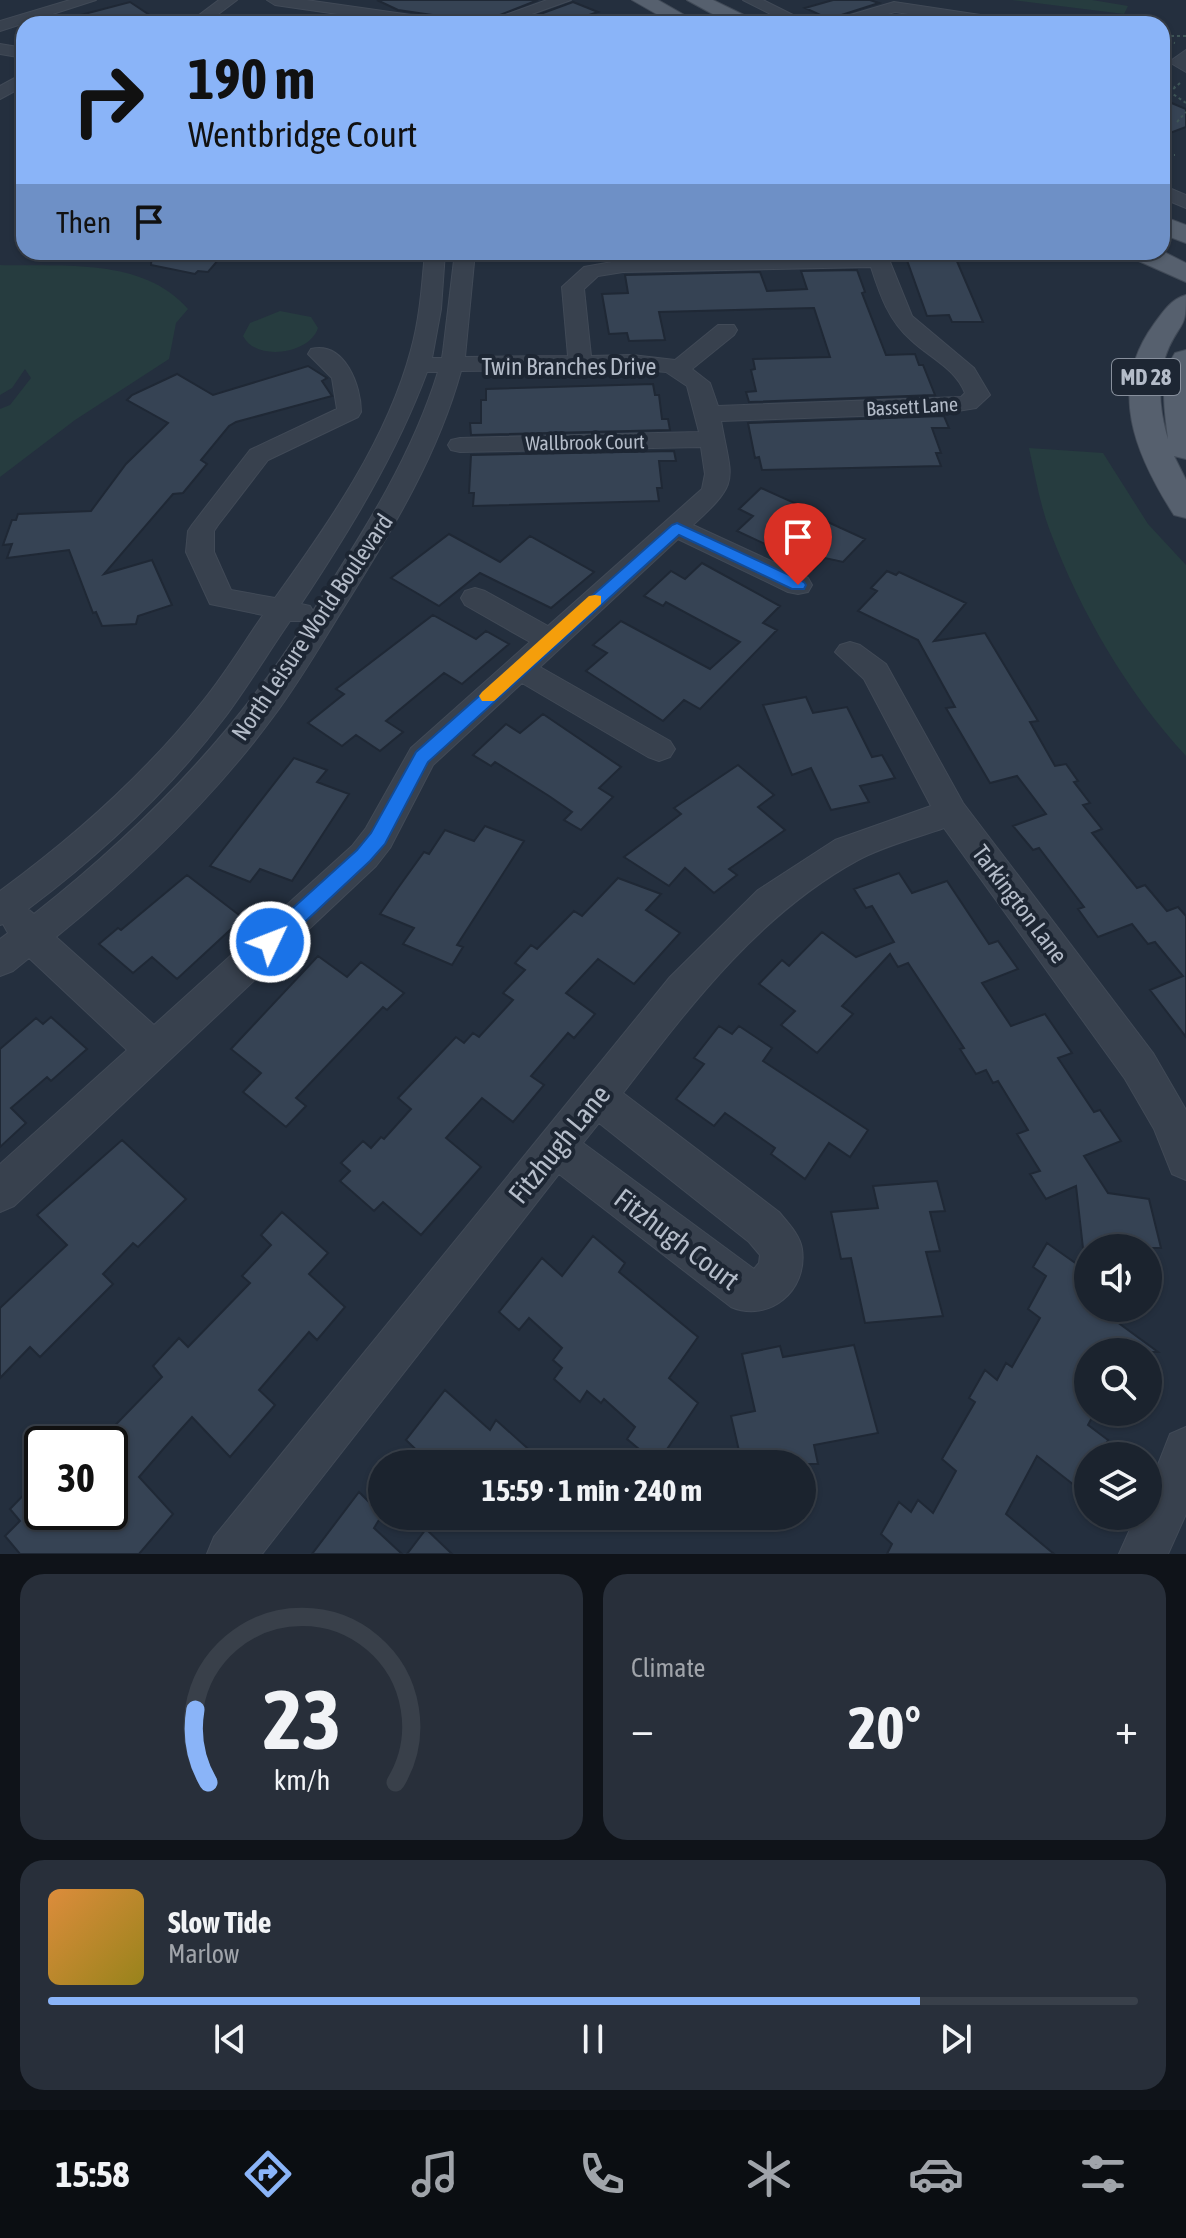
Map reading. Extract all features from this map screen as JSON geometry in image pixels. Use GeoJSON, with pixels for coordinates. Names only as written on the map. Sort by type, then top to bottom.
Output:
{"type":"FeatureCollection","features":[{"type":"Feature","properties":{"kind":"main road"},"geometry":{"type":"LineString","coordinates":[[642,0],[674,16]]}},
{"type":"Feature","properties":{"kind":"main road"},"geometry":{"type":"LineString","coordinates":[[697,0],[730,16]]}},
{"type":"Feature","properties":{"kind":"main road"},"geometry":{"type":"LineString","coordinates":[[1158,260],[1186,274]]}},
{"type":"Feature","properties":{"kind":"main road","name":"MD 28"},"geometry":{"type":"LineString","coordinates":[[1186,304],[1152,350],[1145,394],[1155,448],[1186,507]]}},
{"type":"Feature","properties":{"kind":"main road","name":"MD 28"},"geometry":{"type":"LineString","coordinates":[[1185,369],[1178,394],[1186,449]]}},
{"type":"Feature","properties":{"kind":"street"},"geometry":{"type":"LineString","coordinates":[[206,16],[229,0]]}},
{"type":"Feature","properties":{"kind":"street"},"geometry":{"type":"LineString","coordinates":[[275,0],[388,16]]}},
{"type":"Feature","properties":{"kind":"street"},"geometry":{"type":"LineString","coordinates":[[513,16],[563,0]]}},
{"type":"Feature","properties":{"kind":"street"},"geometry":{"type":"LineString","coordinates":[[751,0],[786,16]]}},
{"type":"Feature","properties":{"kind":"street"},"geometry":{"type":"LineString","coordinates":[[856,16],[894,7],[946,10],[972,16]]}},
{"type":"Feature","properties":{"kind":"street"},"geometry":{"type":"LineString","coordinates":[[885,8],[901,15]]}},
{"type":"Feature","properties":{"kind":"street"},"geometry":{"type":"LineString","coordinates":[[335,16],[343,9]]}},
{"type":"Feature","properties":{"kind":"street"},"geometry":{"type":"LineString","coordinates":[[27,16],[89,10]]}},
{"type":"Feature","properties":{"kind":"street"},"geometry":{"type":"LineString","coordinates":[[1186,55],[1177,62],[1186,67]]}},
{"type":"Feature","properties":{"kind":"street","name":"North Leisure World Boulevard"},"geometry":{"type":"LineString","coordinates":[[2,904],[87,844],[160,775],[213,711],[282,609],[364,484],[393,429],[418,365],[427,331],[434,260]]}},
{"type":"Feature","properties":{"kind":"street","name":"North Leisure World Boulevard"},"geometry":{"type":"LineString","coordinates":[[0,960],[117,867],[191,794],[252,723],[400,493],[428,434],[452,366],[464,260]]}},
{"type":"Feature","properties":{"kind":"street"},"geometry":{"type":"LineString","coordinates":[[580,364],[573,287],[591,271],[623,266],[776,260]]}},
{"type":"Feature","properties":{"kind":"street","name":"Bassett Lane"},"geometry":{"type":"LineString","coordinates":[[709,426],[945,406],[968,403],[978,395],[973,380],[957,364],[909,327],[901,315],[880,260]]}},
{"type":"Feature","properties":{"kind":"street"},"geometry":{"type":"LineString","coordinates":[[678,369],[726,330]]}},
{"type":"Feature","properties":{"kind":"street"},"geometry":{"type":"LineString","coordinates":[[319,354],[340,369],[350,390],[349,412],[259,455],[201,531],[200,552],[220,597],[322,617]]}},
{"type":"Feature","properties":{"kind":"street","name":"Twin Branches Drive"},"geometry":{"type":"LineString","coordinates":[[0,1192],[364,856],[378,838],[422,757],[714,492],[718,474],[698,383],[678,369],[632,362],[418,365]]}},
{"type":"Feature","properties":{"kind":"street","name":"Wallbrook Court"},"geometry":{"type":"LineString","coordinates":[[460,445],[709,426]]}},
{"type":"Feature","properties":{"kind":"street"},"geometry":{"type":"LineString","coordinates":[[677,528],[798,585]]}},
{"type":"Feature","properties":{"kind":"street"},"geometry":{"type":"LineString","coordinates":[[475,598],[550,640]]}},
{"type":"Feature","properties":{"kind":"street","name":"Tarkington Lane"},"geometry":{"type":"LineString","coordinates":[[850,652],[875,672],[951,812],[1139,1066],[1170,1119],[1186,1160]]}},
{"type":"Feature","properties":{"kind":"street"},"geometry":{"type":"LineString","coordinates":[[519,668],[659,749]]}},
{"type":"Feature","properties":{"kind":"street","name":"Fitzhugh Lane"},"geometry":{"type":"LineString","coordinates":[[231,1554],[683,988],[770,900],[847,850],[951,812]]}},
{"type":"Feature","properties":{"kind":"street"},"geometry":{"type":"LineString","coordinates":[[2,904],[31,937],[153,1049]]}},
{"type":"Feature","properties":{"kind":"street","name":"Fitzhugh Court"},"geometry":{"type":"LineString","coordinates":[[557,1148],[746,1292],[765,1289],[780,1271],[781,1248],[764,1227],[597,1097]]}},
{"type":"Feature","properties":{"kind":"street"},"geometry":{"type":"LineString","coordinates":[[1143,1554],[1180,1474],[1186,1450]]}},
{"type":"Feature","properties":{"kind":"path"},"geometry":{"type":"LineString","coordinates":[[1171,36],[1186,36]]}},
{"type":"Feature","properties":{"kind":"path"},"geometry":{"type":"LineString","coordinates":[[1186,78],[1170,92],[1186,103]]}},
{"type":"Feature","properties":{"kind":"path"},"geometry":{"type":"LineString","coordinates":[[1170,86],[1175,87]]}},
{"type":"Feature","properties":{"kind":"path"},"geometry":{"type":"LineString","coordinates":[[1177,122],[1186,112]]}},
{"type":"Feature","properties":{"kind":"path"},"geometry":{"type":"LineString","coordinates":[[1170,155],[1175,155]]}},
{"type":"Feature","properties":{"kind":"green space"},"geometry":{"type":"Polygon","coordinates":[[[1012,0],[1092,0],[1128,6],[1124,14],[1012,0]]]}},
{"type":"Feature","properties":{"kind":"green space"},"geometry":{"type":"Polygon","coordinates":[[[0,265],[75,266],[125,273],[148,280],[170,292],[188,309],[176,323],[169,359],[75,420],[0,477],[0,409],[10,405],[31,378],[25,369],[12,388],[0,395],[0,265]]]}},
{"type":"Feature","properties":{"kind":"green space"},"geometry":{"type":"Polygon","coordinates":[[[280,311],[311,317],[318,328],[313,337],[294,349],[270,352],[250,344],[243,336],[250,323],[280,311]]]}},
{"type":"Feature","properties":{"kind":"green space"},"geometry":{"type":"Polygon","coordinates":[[[1029,448],[1103,453],[1148,524],[1186,565],[1186,756],[1125,678],[1076,592],[1050,531],[1029,448]]]}},
{"type":"Feature","properties":{"kind":"building"},"geometry":{"type":"Polygon","coordinates":[[[377,0],[538,0],[497,16],[439,16],[398,10],[377,0]]]}},
{"type":"Feature","properties":{"kind":"building"},"geometry":{"type":"Polygon","coordinates":[[[833,0],[870,0],[879,3],[838,16],[822,16],[805,8],[833,0]]]}},
{"type":"Feature","properties":{"kind":"building"},"geometry":{"type":"Polygon","coordinates":[[[130,2],[151,16],[77,16],[130,2]]]}},
{"type":"Feature","properties":{"kind":"building"},"geometry":{"type":"Polygon","coordinates":[[[573,2],[598,12],[586,16],[535,16],[573,2]]]}},
{"type":"Feature","properties":{"kind":"building"},"geometry":{"type":"Polygon","coordinates":[[[1170,102],[1186,109],[1186,127],[1170,133],[1170,102]]]}},
{"type":"Feature","properties":{"kind":"building"},"geometry":{"type":"Polygon","coordinates":[[[151,260],[218,260],[208,272],[198,271],[195,274],[151,265],[151,260]]]}},
{"type":"Feature","properties":{"kind":"building"},"geometry":{"type":"Polygon","coordinates":[[[907,260],[956,260],[983,322],[952,322],[949,315],[927,316],[907,260]]]}},
{"type":"Feature","properties":{"kind":"building"},"geometry":{"type":"Polygon","coordinates":[[[857,270],[865,292],[862,293],[886,355],[915,354],[935,395],[749,402],[746,392],[756,391],[751,370],[755,369],[753,359],[830,357],[814,308],[659,312],[665,340],[629,341],[627,333],[609,334],[602,294],[628,293],[625,275],[760,272],[767,291],[807,289],[801,271],[857,270]]]}},
{"type":"Feature","properties":{"kind":"building"},"geometry":{"type":"Polygon","coordinates":[[[308,366],[327,378],[322,381],[332,396],[229,426],[201,460],[207,464],[183,493],[173,494],[104,574],[152,560],[172,605],[138,616],[136,624],[102,626],[96,612],[93,613],[69,550],[7,558],[12,544],[3,545],[12,520],[16,520],[18,514],[91,511],[126,464],[168,423],[127,400],[132,395],[177,374],[213,395],[308,366]]]}},
{"type":"Feature","properties":{"kind":"building"},"geometry":{"type":"Polygon","coordinates":[[[653,384],[655,395],[659,395],[662,419],[668,419],[670,430],[471,435],[470,423],[481,423],[481,400],[486,400],[486,389],[653,384]]]}},
{"type":"Feature","properties":{"kind":"building"},"geometry":{"type":"Polygon","coordinates":[[[944,416],[949,428],[932,428],[941,453],[936,453],[941,466],[762,470],[759,457],[755,458],[748,423],[944,416]]]}},
{"type":"Feature","properties":{"kind":"building"},"geometry":{"type":"Polygon","coordinates":[[[674,451],[676,461],[659,461],[662,488],[657,488],[659,501],[473,506],[474,493],[469,493],[471,455],[674,451]]]}},
{"type":"Feature","properties":{"kind":"building"},"geometry":{"type":"Polygon","coordinates":[[[761,488],[865,539],[843,562],[825,558],[813,570],[789,559],[791,556],[737,531],[753,516],[739,509],[761,488]]]}},
{"type":"Feature","properties":{"kind":"building"},"geometry":{"type":"Polygon","coordinates":[[[449,534],[500,562],[530,536],[594,572],[551,608],[480,573],[439,606],[391,578],[449,534]]]}},
{"type":"Feature","properties":{"kind":"building"},"geometry":{"type":"Polygon","coordinates":[[[702,563],[780,606],[763,623],[777,630],[700,709],[684,700],[663,721],[586,671],[607,653],[593,645],[621,621],[710,669],[740,642],[666,602],[663,606],[644,596],[671,571],[685,579],[702,563]]]}},
{"type":"Feature","properties":{"kind":"building"},"geometry":{"type":"Polygon","coordinates":[[[887,571],[896,575],[899,572],[966,603],[934,641],[985,633],[1038,721],[1030,722],[1055,766],[1066,764],[1078,781],[1074,782],[1090,803],[1083,805],[1102,829],[1092,833],[1137,888],[1145,885],[1167,911],[1178,907],[1186,916],[1186,1037],[1150,990],[1183,976],[1155,942],[1148,944],[1132,924],[1098,937],[1078,909],[1084,907],[1039,848],[1033,850],[1013,826],[1046,814],[1017,776],[990,783],[946,708],[955,707],[918,640],[858,611],[877,591],[871,588],[887,571]]]}},
{"type":"Feature","properties":{"kind":"building"},"geometry":{"type":"Polygon","coordinates":[[[433,615],[476,639],[486,631],[509,644],[462,684],[444,673],[386,721],[403,732],[380,751],[356,735],[342,746],[308,723],[344,694],[336,689],[433,615]]]}},
{"type":"Feature","properties":{"kind":"building"},"geometry":{"type":"Polygon","coordinates":[[[806,697],[813,713],[847,707],[872,757],[882,755],[895,778],[860,786],[869,802],[831,810],[811,768],[792,775],[763,705],[806,697]]]}},
{"type":"Feature","properties":{"kind":"building"},"geometry":{"type":"Polygon","coordinates":[[[543,714],[621,767],[599,788],[613,797],[581,830],[564,820],[572,812],[549,796],[495,762],[491,766],[473,755],[506,724],[520,733],[543,714]]]}},
{"type":"Feature","properties":{"kind":"building"},"geometry":{"type":"Polygon","coordinates":[[[294,758],[327,770],[317,782],[349,794],[292,881],[260,869],[250,882],[210,866],[294,758]]]}},
{"type":"Feature","properties":{"kind":"building"},"geometry":{"type":"Polygon","coordinates":[[[738,765],[774,795],[758,807],[785,830],[729,869],[737,875],[714,893],[685,868],[669,886],[624,857],[681,814],[674,808],[738,765]]]}},
{"type":"Feature","properties":{"kind":"building"},"geometry":{"type":"Polygon","coordinates":[[[485,826],[524,841],[457,945],[463,947],[452,965],[403,944],[414,928],[380,914],[398,888],[424,852],[429,854],[445,830],[474,841],[485,826]]]}},
{"type":"Feature","properties":{"kind":"building"},"geometry":{"type":"Polygon","coordinates":[[[899,873],[912,893],[947,881],[989,944],[998,941],[1018,969],[982,983],[1011,1026],[1045,1014],[1072,1053],[1058,1058],[1094,1112],[1100,1110],[1121,1141],[1084,1156],[1108,1193],[1149,1199],[1158,1234],[1081,1234],[1076,1186],[1046,1199],[1030,1174],[1040,1171],[1017,1134],[1028,1130],[998,1081],[993,1083],[986,1070],[976,1074],[960,1049],[964,1048],[908,963],[898,967],[890,954],[842,1006],[853,1014],[817,1053],[781,1025],[795,1011],[759,984],[782,960],[789,966],[822,932],[856,957],[894,942],[872,906],[866,908],[854,889],[899,873]]]}},
{"type":"Feature","properties":{"kind":"building"},"geometry":{"type":"Polygon","coordinates":[[[187,875],[243,918],[177,979],[152,957],[133,973],[99,944],[118,928],[121,930],[187,875]]]}},
{"type":"Feature","properties":{"kind":"building"},"geometry":{"type":"Polygon","coordinates":[[[618,878],[661,894],[646,910],[680,933],[634,984],[598,959],[566,993],[595,1014],[574,1038],[568,1033],[531,1076],[544,1085],[513,1122],[482,1098],[446,1138],[481,1167],[421,1235],[383,1202],[374,1211],[340,1181],[350,1171],[341,1163],[363,1141],[371,1148],[381,1137],[384,1139],[411,1109],[398,1098],[456,1037],[464,1043],[473,1033],[479,1037],[513,1000],[503,993],[525,970],[515,963],[531,945],[537,949],[574,911],[582,916],[618,878]]]}},
{"type":"Feature","properties":{"kind":"building"},"geometry":{"type":"Polygon","coordinates":[[[318,956],[347,977],[361,962],[404,993],[387,1010],[383,1007],[296,1098],[306,1106],[286,1127],[243,1092],[261,1073],[231,1049],[318,956]]]}},
{"type":"Feature","properties":{"kind":"building"},"geometry":{"type":"Polygon","coordinates":[[[51,1017],[87,1049],[51,1081],[47,1077],[11,1108],[26,1123],[0,1147],[0,1049],[36,1018],[43,1024],[51,1017]]]}},
{"type":"Feature","properties":{"kind":"building"},"geometry":{"type":"Polygon","coordinates":[[[719,1026],[732,1034],[739,1026],[772,1048],[763,1061],[868,1130],[850,1157],[829,1143],[805,1179],[771,1154],[775,1148],[725,1113],[714,1126],[676,1099],[704,1064],[694,1058],[719,1026]]]}},
{"type":"Feature","properties":{"kind":"building"},"geometry":{"type":"Polygon","coordinates":[[[122,1140],[186,1199],[138,1247],[133,1243],[103,1274],[113,1284],[40,1357],[30,1347],[0,1378],[0,1308],[67,1245],[37,1215],[122,1140]]]}},
{"type":"Feature","properties":{"kind":"building"},"geometry":{"type":"Polygon","coordinates":[[[937,1181],[945,1211],[930,1212],[940,1251],[926,1252],[943,1316],[865,1323],[851,1258],[841,1259],[831,1212],[878,1208],[873,1186],[937,1181]]]}},
{"type":"Feature","properties":{"kind":"building"},"geometry":{"type":"Polygon","coordinates":[[[282,1212],[328,1253],[309,1274],[345,1307],[317,1340],[309,1332],[259,1390],[275,1405],[230,1457],[192,1417],[139,1477],[173,1514],[139,1554],[20,1554],[5,1536],[20,1521],[10,1509],[24,1495],[24,1530],[128,1530],[128,1426],[114,1426],[162,1377],[153,1366],[179,1338],[188,1347],[250,1283],[242,1276],[271,1245],[261,1235],[282,1212]]]}},
{"type":"Feature","properties":{"kind":"building"},"geometry":{"type":"Polygon","coordinates":[[[593,1236],[625,1263],[619,1272],[698,1337],[669,1378],[698,1403],[666,1450],[640,1450],[627,1439],[635,1427],[604,1399],[601,1403],[587,1391],[580,1402],[554,1379],[562,1368],[553,1360],[562,1348],[529,1318],[519,1330],[499,1312],[542,1258],[562,1276],[593,1236]]]}},
{"type":"Feature","properties":{"kind":"building"},"geometry":{"type":"Polygon","coordinates":[[[1047,1243],[1074,1262],[1074,1322],[1117,1322],[1139,1338],[1074,1338],[1074,1426],[1089,1426],[1108,1440],[1074,1442],[1074,1485],[1037,1456],[1006,1514],[1054,1554],[887,1554],[892,1544],[881,1534],[899,1502],[911,1512],[918,1500],[933,1513],[956,1471],[942,1459],[975,1402],[969,1398],[985,1370],[997,1380],[1006,1363],[1012,1367],[1040,1318],[1028,1309],[1046,1276],[1033,1267],[1047,1243]]]}},
{"type":"Feature","properties":{"kind":"building"},"geometry":{"type":"Polygon","coordinates":[[[854,1345],[878,1433],[814,1445],[815,1450],[739,1450],[731,1416],[755,1411],[742,1354],[780,1346],[783,1357],[854,1345]]]}},
{"type":"Feature","properties":{"kind":"building"},"geometry":{"type":"Polygon","coordinates":[[[445,1390],[490,1430],[496,1420],[529,1450],[416,1450],[406,1440],[445,1390]]]}},
{"type":"Feature","properties":{"kind":"building"},"geometry":{"type":"Polygon","coordinates":[[[359,1492],[368,1501],[368,1530],[376,1530],[402,1554],[312,1554],[359,1492]]]}},
{"type":"Feature","properties":{"kind":"building"},"geometry":{"type":"Polygon","coordinates":[[[427,1530],[452,1554],[407,1554],[427,1530]]]}},
{"type":"Feature","properties":{"kind":"slow traffic"},"geometry":{"type":"LineString","coordinates":[[488,696],[595,600]]}},
{"type":"Feature","properties":{"kind":"route"},"geometry":{"type":"LineString","coordinates":[[270,942],[364,856],[378,838],[422,757],[677,528],[798,585]]}}]}
